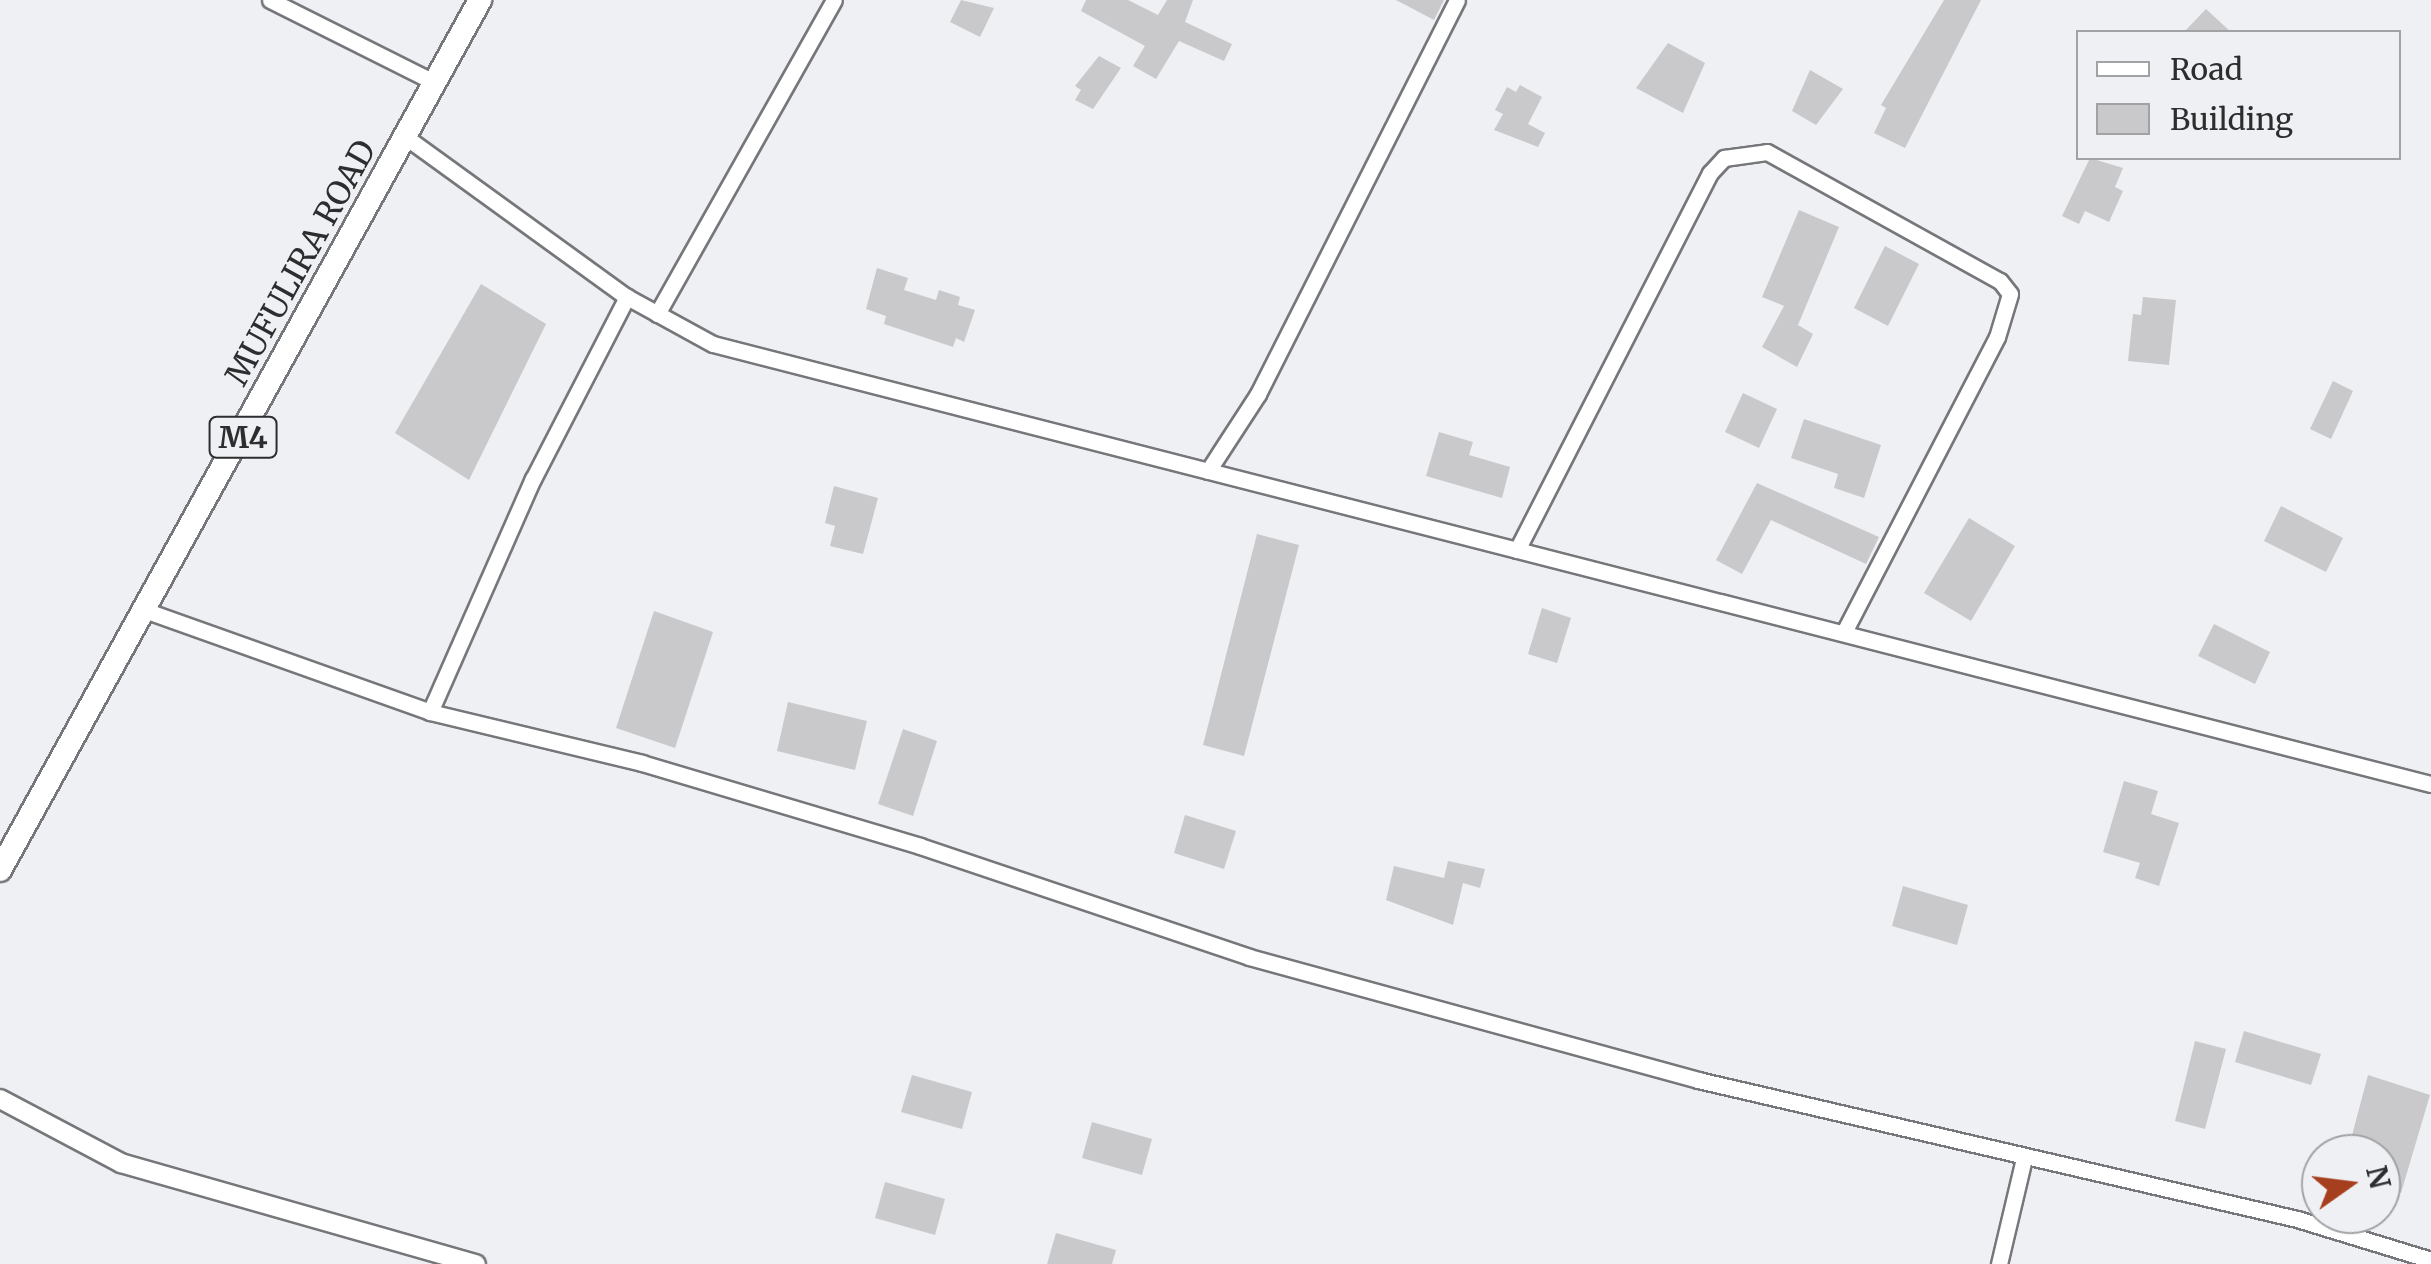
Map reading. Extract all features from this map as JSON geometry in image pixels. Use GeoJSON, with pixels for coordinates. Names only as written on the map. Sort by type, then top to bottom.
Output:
{"type":"FeatureCollection","features":[{"type":"Feature","properties":{"kind":"main road","name":"MUFULIRA ROAD"},"geometry":{"type":"LineString","coordinates":[[0,870],[408,138],[480,0]]}},
{"type":"Feature","properties":{"kind":"street"},"geometry":{"type":"LineString","coordinates":[[270,0],[436,83]]}},
{"type":"Feature","properties":{"kind":"street"},"geometry":{"type":"LineString","coordinates":[[657,314],[834,0]]}},
{"type":"Feature","properties":{"kind":"street"},"geometry":{"type":"LineString","coordinates":[[1208,471],[1258,394],[1458,0]]}},
{"type":"Feature","properties":{"kind":"street"},"geometry":{"type":"LineString","coordinates":[[408,138],[627,296],[712,344],[812,373],[2431,784]]}},
{"type":"Feature","properties":{"kind":"street"},"geometry":{"type":"LineString","coordinates":[[1518,550],[1710,172],[1724,158],[1767,152],[2000,281],[2010,294],[1997,337],[1844,632]]}},
{"type":"Feature","properties":{"kind":"street"},"geometry":{"type":"LineString","coordinates":[[430,712],[533,479],[627,296]]}},
{"type":"Feature","properties":{"kind":"street"},"geometry":{"type":"LineString","coordinates":[[146,611],[430,712],[642,763],[920,846],[1250,958],[1662,1070],[2297,1219],[2431,1260]]}},
{"type":"Feature","properties":{"kind":"street"},"geometry":{"type":"LineString","coordinates":[[0,1098],[120,1162],[476,1264]]}},
{"type":"Feature","properties":{"kind":"street"},"geometry":{"type":"LineString","coordinates":[[1999,1264],[2024,1158]]}},
{"type":"Feature","properties":{"kind":"building"},"geometry":{"type":"Polygon","coordinates":[[[961,0],[994,8],[980,37],[950,22],[961,0]]]}},
{"type":"Feature","properties":{"kind":"building"},"geometry":{"type":"Polygon","coordinates":[[[1086,0],[1128,0],[1158,15],[1167,0],[1193,0],[1185,22],[1232,44],[1224,61],[1179,41],[1156,79],[1133,66],[1145,46],[1081,11],[1086,0]]]}},
{"type":"Feature","properties":{"kind":"building"},"geometry":{"type":"Polygon","coordinates":[[[1396,0],[1444,0],[1434,20],[1396,0]]]}},
{"type":"Feature","properties":{"kind":"building"},"geometry":{"type":"Polygon","coordinates":[[[1944,0],[1981,0],[1905,148],[1874,133],[1886,108],[1881,105],[1944,0]]]}},
{"type":"Feature","properties":{"kind":"building"},"geometry":{"type":"Polygon","coordinates":[[[2206,9],[2229,30],[2186,30],[2206,9]]]}},
{"type":"Feature","properties":{"kind":"building"},"geometry":{"type":"Polygon","coordinates":[[[1668,43],[1705,63],[1683,113],[1636,88],[1668,43]]]}},
{"type":"Feature","properties":{"kind":"building"},"geometry":{"type":"Polygon","coordinates":[[[1099,56],[1121,68],[1093,109],[1075,100],[1081,90],[1075,86],[1099,56]]]}},
{"type":"Feature","properties":{"kind":"building"},"geometry":{"type":"Polygon","coordinates":[[[1810,70],[1843,89],[1816,125],[1792,111],[1810,70]]]}},
{"type":"Feature","properties":{"kind":"building"},"geometry":{"type":"Polygon","coordinates":[[[1520,85],[1542,97],[1528,124],[1545,133],[1538,147],[1494,130],[1503,114],[1495,110],[1507,87],[1516,92],[1520,85]]]}},
{"type":"Feature","properties":{"kind":"building"},"geometry":{"type":"Polygon","coordinates":[[[2089,160],[2123,168],[2115,187],[2123,191],[2109,222],[2085,211],[2079,224],[2062,216],[2089,160]]]}},
{"type":"Feature","properties":{"kind":"building"},"geometry":{"type":"Polygon","coordinates":[[[1799,210],[1839,227],[1798,325],[1813,334],[1797,367],[1762,347],[1784,306],[1762,297],[1799,210]]]}},
{"type":"Feature","properties":{"kind":"building"},"geometry":{"type":"Polygon","coordinates":[[[1885,246],[1919,264],[1888,326],[1854,308],[1885,246]]]}},
{"type":"Feature","properties":{"kind":"building"},"geometry":{"type":"Polygon","coordinates":[[[877,268],[908,278],[904,290],[936,300],[939,290],[960,297],[958,305],[975,310],[964,342],[956,338],[953,347],[884,324],[886,316],[866,309],[877,268]]]}},
{"type":"Feature","properties":{"kind":"building"},"geometry":{"type":"Polygon","coordinates":[[[481,284],[546,324],[469,480],[395,433],[481,284]]]}},
{"type":"Feature","properties":{"kind":"building"},"geometry":{"type":"Polygon","coordinates":[[[2143,297],[2176,300],[2169,365],[2128,361],[2133,314],[2141,315],[2143,297]]]}},
{"type":"Feature","properties":{"kind":"building"},"geometry":{"type":"Polygon","coordinates":[[[2333,381],[2353,391],[2331,439],[2310,429],[2333,381]]]}},
{"type":"Feature","properties":{"kind":"building"},"geometry":{"type":"Polygon","coordinates":[[[1743,393],[1777,409],[1759,448],[1725,432],[1743,393]]]}},
{"type":"Feature","properties":{"kind":"building"},"geometry":{"type":"Polygon","coordinates":[[[1804,419],[1881,445],[1864,498],[1834,488],[1838,474],[1791,458],[1804,419]]]}},
{"type":"Feature","properties":{"kind":"building"},"geometry":{"type":"Polygon","coordinates":[[[1439,432],[1473,442],[1469,455],[1510,467],[1502,498],[1426,476],[1439,432]]]}},
{"type":"Feature","properties":{"kind":"building"},"geometry":{"type":"Polygon","coordinates":[[[1757,483],[1879,537],[1866,564],[1771,520],[1742,574],[1716,560],[1757,483]]]}},
{"type":"Feature","properties":{"kind":"building"},"geometry":{"type":"Polygon","coordinates":[[[834,486],[878,498],[863,554],[830,546],[835,526],[825,523],[834,486]]]}},
{"type":"Feature","properties":{"kind":"building"},"geometry":{"type":"Polygon","coordinates":[[[2281,506],[2343,538],[2326,572],[2264,541],[2281,506]]]}},
{"type":"Feature","properties":{"kind":"building"},"geometry":{"type":"Polygon","coordinates":[[[1969,518],[2015,546],[1971,621],[1924,593],[1969,518]]]}},
{"type":"Feature","properties":{"kind":"building"},"geometry":{"type":"Polygon","coordinates":[[[1257,534],[1299,545],[1244,756],[1203,745],[1257,534]]]}},
{"type":"Feature","properties":{"kind":"building"},"geometry":{"type":"Polygon","coordinates":[[[1542,608],[1571,618],[1557,663],[1528,654],[1542,608]]]}},
{"type":"Feature","properties":{"kind":"building"},"geometry":{"type":"Polygon","coordinates":[[[654,611],[713,632],[675,748],[616,728],[654,611]]]}},
{"type":"Feature","properties":{"kind":"building"},"geometry":{"type":"Polygon","coordinates":[[[2214,624],[2270,652],[2255,684],[2198,656],[2214,624]]]}},
{"type":"Feature","properties":{"kind":"building"},"geometry":{"type":"Polygon","coordinates":[[[788,702],[867,721],[855,770],[777,751],[788,702]]]}},
{"type":"Feature","properties":{"kind":"building"},"geometry":{"type":"Polygon","coordinates":[[[903,729],[937,741],[913,816],[878,804],[903,729]]]}},
{"type":"Feature","properties":{"kind":"building"},"geometry":{"type":"Polygon","coordinates":[[[2124,781],[2158,791],[2151,814],[2179,823],[2159,886],[2135,878],[2140,863],[2103,852],[2124,781]]]}},
{"type":"Feature","properties":{"kind":"building"},"geometry":{"type":"Polygon","coordinates":[[[1185,815],[1236,831],[1224,869],[1174,853],[1185,815]]]}},
{"type":"Feature","properties":{"kind":"building"},"geometry":{"type":"Polygon","coordinates":[[[1448,861],[1485,869],[1480,888],[1463,883],[1453,925],[1386,900],[1394,866],[1444,878],[1448,861]]]}},
{"type":"Feature","properties":{"kind":"building"},"geometry":{"type":"Polygon","coordinates":[[[1903,886],[1968,905],[1957,945],[1892,926],[1903,886]]]}},
{"type":"Feature","properties":{"kind":"building"},"geometry":{"type":"Polygon","coordinates":[[[2244,1031],[2321,1054],[2311,1085],[2235,1062],[2244,1031]]]}},
{"type":"Feature","properties":{"kind":"building"},"geometry":{"type":"Polygon","coordinates":[[[2195,1041],[2226,1049],[2205,1129],[2175,1121],[2195,1041]]]}},
{"type":"Feature","properties":{"kind":"building"},"geometry":{"type":"Polygon","coordinates":[[[912,1075],[972,1092],[962,1129],[901,1112],[912,1075]]]}},
{"type":"Feature","properties":{"kind":"building"},"geometry":{"type":"Polygon","coordinates":[[[2368,1075],[2430,1095],[2401,1193],[2401,1134],[2352,1134],[2368,1075]]]}},
{"type":"Feature","properties":{"kind":"building"},"geometry":{"type":"Polygon","coordinates":[[[1092,1122],[1152,1139],[1142,1175],[1082,1158],[1092,1122]]]}},
{"type":"Feature","properties":{"kind":"building"},"geometry":{"type":"Polygon","coordinates":[[[885,1182],[945,1199],[935,1235],[875,1218],[885,1182]]]}},
{"type":"Feature","properties":{"kind":"building"},"geometry":{"type":"Polygon","coordinates":[[[1056,1233],[1116,1250],[1112,1264],[1047,1264],[1056,1233]]]}}]}
